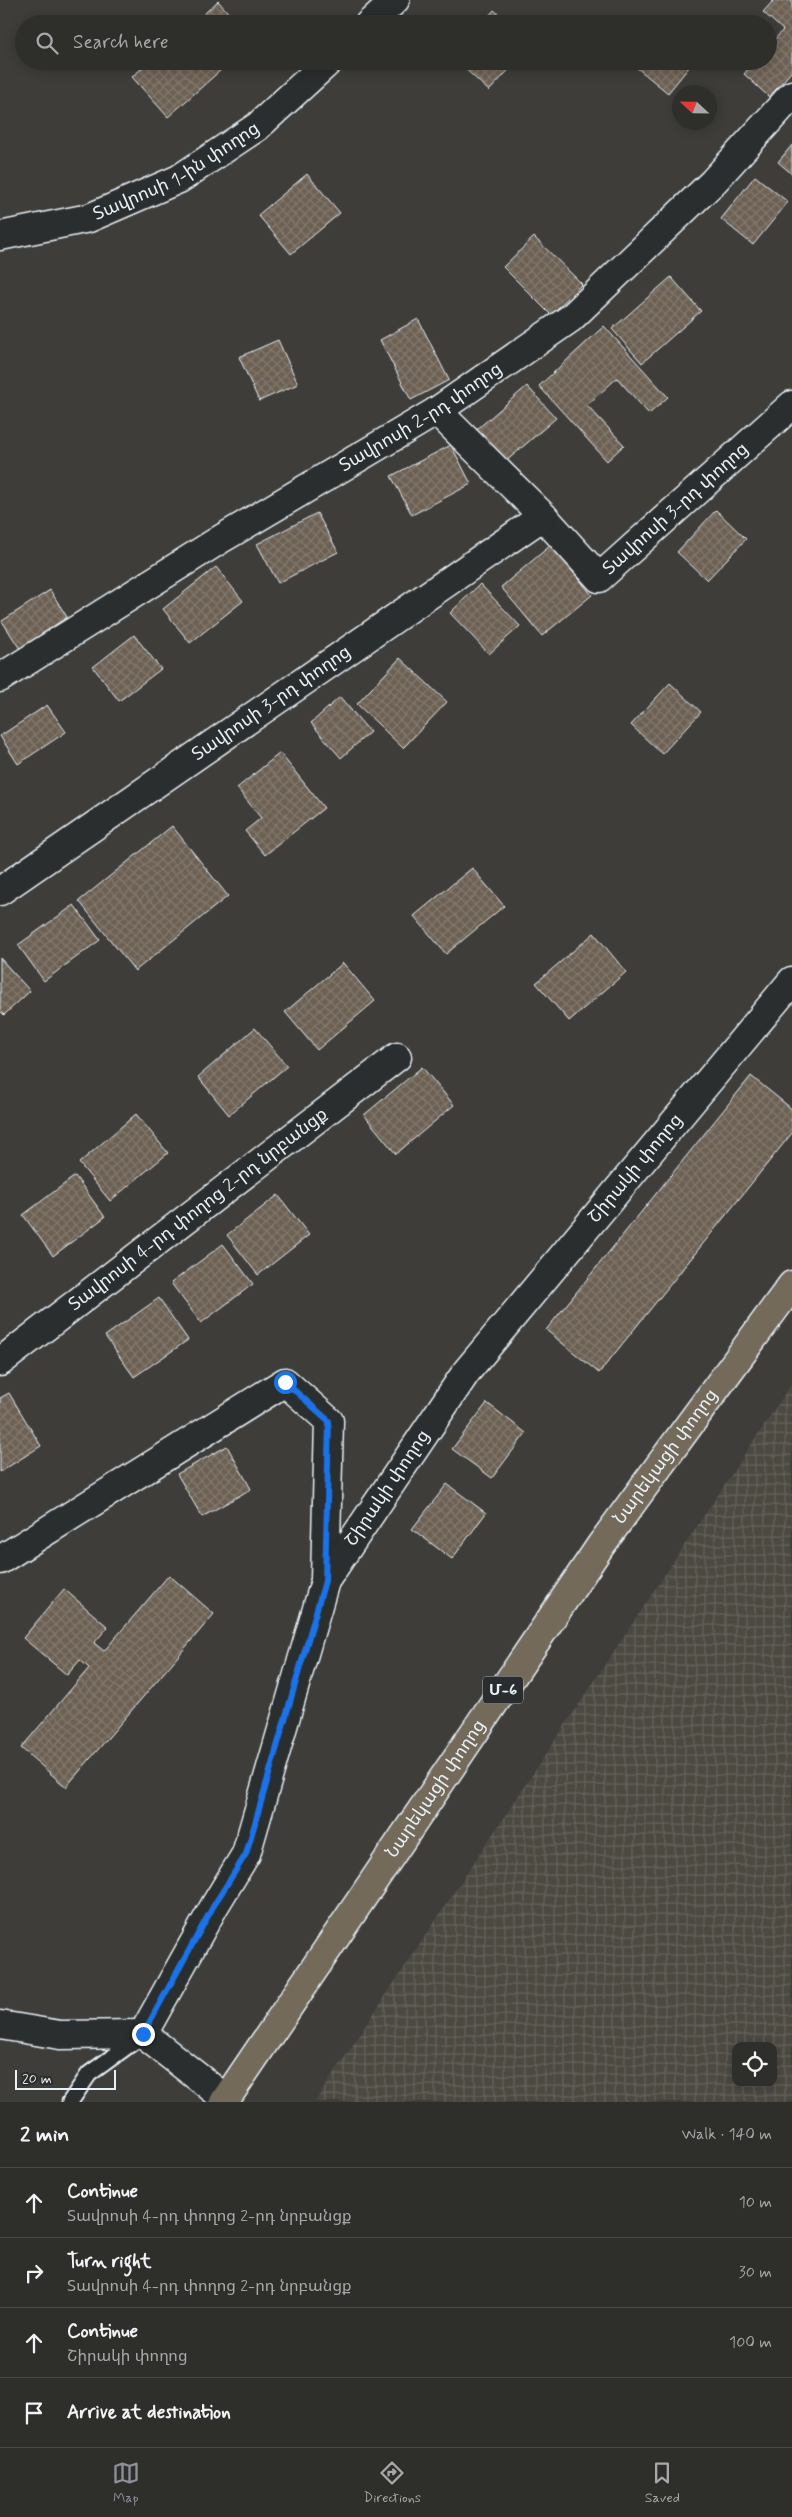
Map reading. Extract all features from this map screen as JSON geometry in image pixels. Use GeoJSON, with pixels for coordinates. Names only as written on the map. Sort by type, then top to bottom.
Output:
{"type":"FeatureCollection","features":[{"type":"Feature","properties":{"kind":"highway","name":"Նարեկացի փողոց"},"geometry":{"type":"LineString","coordinates":[[225,2101],[600,1545],[792,1285]]}},
{"type":"Feature","properties":{"kind":"street"},"geometry":{"type":"LineString","coordinates":[[379,15],[395,0]]}},
{"type":"Feature","properties":{"kind":"street","name":"Տավրոսի 1-ին փողոց"},"geometry":{"type":"LineString","coordinates":[[0,236],[89,218],[179,179],[257,127],[319,70]]}},
{"type":"Feature","properties":{"kind":"street","name":"Տավրոսի 2-րդ փողոց"},"geometry":{"type":"LineString","coordinates":[[0,678],[221,539],[437,411],[571,318],[713,182],[792,95]]}},
{"type":"Feature","properties":{"kind":"street","name":"Տավրոսի 3-րդ փողոց"},"geometry":{"type":"LineString","coordinates":[[437,411],[543,516],[599,578],[792,405]]}},
{"type":"Feature","properties":{"kind":"street","name":"Տավրոսի 3-րդ փողոց"},"geometry":{"type":"LineString","coordinates":[[0,891],[543,516]]}},
{"type":"Feature","properties":{"kind":"street","name":"Շիրակի փողոց"},"geometry":{"type":"LineString","coordinates":[[143,2034],[214,1905],[246,1854],[325,1581],[467,1371],[792,981]]}},
{"type":"Feature","properties":{"kind":"street","name":"Տավրոսի 4-րդ փողոց 2-րդ նրբանցք"},"geometry":{"type":"LineString","coordinates":[[0,1362],[397,1057]]}},
{"type":"Feature","properties":{"kind":"street"},"geometry":{"type":"LineString","coordinates":[[0,1560],[285,1382],[329,1421],[325,1581]]}},
{"type":"Feature","properties":{"kind":"street"},"geometry":{"type":"LineString","coordinates":[[0,2024],[60,2035],[143,2034],[225,2101]]}},
{"type":"Feature","properties":{"kind":"lane"},"geometry":{"type":"LineString","coordinates":[[70,2102],[89,2074],[143,2034]]}},
{"type":"Feature","properties":{"kind":"shaded area"},"geometry":{"type":"Polygon","coordinates":[[[792,1383],[792,2102],[315,2102],[792,1383]]]}},
{"type":"Feature","properties":{"kind":"building"},"geometry":{"type":"Polygon","coordinates":[[[774,0],[792,0],[792,71],[769,97],[744,74],[747,70],[777,70],[777,37],[783,30],[777,25],[777,15],[766,15],[763,12],[774,0]]]}},
{"type":"Feature","properties":{"kind":"building"},"geometry":{"type":"Polygon","coordinates":[[[218,1],[230,15],[203,15],[218,1]]]}},
{"type":"Feature","properties":{"kind":"building"},"geometry":{"type":"Polygon","coordinates":[[[494,10],[500,15],[490,15],[494,10]]]}},
{"type":"Feature","properties":{"kind":"building"},"geometry":{"type":"Polygon","coordinates":[[[140,70],[221,70],[168,117],[132,77],[140,70]]]}},
{"type":"Feature","properties":{"kind":"building"},"geometry":{"type":"Polygon","coordinates":[[[467,70],[509,70],[489,91],[467,70]]]}},
{"type":"Feature","properties":{"kind":"building"},"geometry":{"type":"Polygon","coordinates":[[[640,70],[687,70],[674,85],[672,85],[668,93],[640,70]]]}},
{"type":"Feature","properties":{"kind":"building"},"geometry":{"type":"Polygon","coordinates":[[[792,145],[792,174],[778,162],[792,145]]]}},
{"type":"Feature","properties":{"kind":"building"},"geometry":{"type":"Polygon","coordinates":[[[307,174],[340,213],[291,254],[258,215],[307,174]]]}},
{"type":"Feature","properties":{"kind":"building"},"geometry":{"type":"Polygon","coordinates":[[[755,176],[788,202],[753,245],[721,219],[755,176]]]}},
{"type":"Feature","properties":{"kind":"building"},"geometry":{"type":"Polygon","coordinates":[[[534,237],[582,284],[551,315],[503,267],[534,237]]]}},
{"type":"Feature","properties":{"kind":"building"},"geometry":{"type":"Polygon","coordinates":[[[671,277],[701,311],[642,363],[612,329],[671,277]]]}},
{"type":"Feature","properties":{"kind":"building"},"geometry":{"type":"Polygon","coordinates":[[[418,319],[449,380],[411,400],[380,340],[418,319]]]}},
{"type":"Feature","properties":{"kind":"building"},"geometry":{"type":"Polygon","coordinates":[[[604,326],[668,397],[649,414],[617,378],[587,405],[624,445],[607,461],[539,386],[604,326]]]}},
{"type":"Feature","properties":{"kind":"building"},"geometry":{"type":"Polygon","coordinates":[[[278,340],[298,384],[259,401],[239,357],[278,340]]]}},
{"type":"Feature","properties":{"kind":"building"},"geometry":{"type":"Polygon","coordinates":[[[527,386],[556,418],[504,463],[476,430],[527,386]]]}},
{"type":"Feature","properties":{"kind":"building"},"geometry":{"type":"Polygon","coordinates":[[[451,445],[471,484],[412,515],[391,476],[451,445]]]}},
{"type":"Feature","properties":{"kind":"building"},"geometry":{"type":"Polygon","coordinates":[[[716,510],[746,539],[707,580],[677,552],[716,510]]]}},
{"type":"Feature","properties":{"kind":"building"},"geometry":{"type":"Polygon","coordinates":[[[317,513],[338,552],[278,583],[257,544],[317,513]]]}},
{"type":"Feature","properties":{"kind":"building"},"geometry":{"type":"Polygon","coordinates":[[[551,545],[592,595],[542,636],[501,587],[551,545]]]}},
{"type":"Feature","properties":{"kind":"building"},"geometry":{"type":"Polygon","coordinates":[[[216,567],[243,601],[190,643],[163,609],[216,567]]]}},
{"type":"Feature","properties":{"kind":"building"},"geometry":{"type":"Polygon","coordinates":[[[480,584],[520,626],[489,654],[450,613],[480,584]]]}},
{"type":"Feature","properties":{"kind":"building"},"geometry":{"type":"Polygon","coordinates":[[[50,590],[67,617],[20,649],[2,621],[50,590]]]}},
{"type":"Feature","properties":{"kind":"building"},"geometry":{"type":"Polygon","coordinates":[[[134,635],[161,669],[119,701],[93,667],[134,635]]]}},
{"type":"Feature","properties":{"kind":"building"},"geometry":{"type":"Polygon","coordinates":[[[400,658],[447,702],[403,748],[357,704],[400,658]]]}},
{"type":"Feature","properties":{"kind":"building"},"geometry":{"type":"Polygon","coordinates":[[[670,683],[701,712],[662,754],[631,725],[670,683]]]}},
{"type":"Feature","properties":{"kind":"building"},"geometry":{"type":"Polygon","coordinates":[[[340,697],[370,732],[341,758],[311,723],[340,697]]]}},
{"type":"Feature","properties":{"kind":"building"},"geometry":{"type":"Polygon","coordinates":[[[47,705],[66,732],[18,764],[0,736],[47,705]]]}},
{"type":"Feature","properties":{"kind":"building"},"geometry":{"type":"Polygon","coordinates":[[[280,753],[324,808],[265,855],[245,831],[261,818],[237,788],[280,753]]]}},
{"type":"Feature","properties":{"kind":"building"},"geometry":{"type":"Polygon","coordinates":[[[172,826],[228,896],[135,971],[79,901],[172,826]]]}},
{"type":"Feature","properties":{"kind":"building"},"geometry":{"type":"Polygon","coordinates":[[[472,868],[504,906],[446,954],[414,916],[472,868]]]}},
{"type":"Feature","properties":{"kind":"building"},"geometry":{"type":"Polygon","coordinates":[[[74,905],[100,940],[44,981],[18,945],[74,905]]]}},
{"type":"Feature","properties":{"kind":"building"},"geometry":{"type":"Polygon","coordinates":[[[594,933],[626,972],[569,1021],[536,983],[594,933]]]}},
{"type":"Feature","properties":{"kind":"building"},"geometry":{"type":"Polygon","coordinates":[[[0,958],[30,991],[4,1015],[0,1011],[0,958]]]}},
{"type":"Feature","properties":{"kind":"building"},"geometry":{"type":"Polygon","coordinates":[[[343,963],[375,1001],[317,1050],[285,1012],[343,963]]]}},
{"type":"Feature","properties":{"kind":"building"},"geometry":{"type":"Polygon","coordinates":[[[255,1028],[287,1066],[229,1115],[198,1077],[255,1028]]]}},
{"type":"Feature","properties":{"kind":"building"},"geometry":{"type":"Polygon","coordinates":[[[422,1067],[454,1105],[396,1154],[364,1115],[422,1067]]]}},
{"type":"Feature","properties":{"kind":"building"},"geometry":{"type":"Polygon","coordinates":[[[751,1076],[792,1109],[792,1133],[599,1373],[546,1330],[751,1076]]]}},
{"type":"Feature","properties":{"kind":"building"},"geometry":{"type":"Polygon","coordinates":[[[136,1114],[168,1153],[110,1201],[79,1163],[136,1114]]]}},
{"type":"Feature","properties":{"kind":"building"},"geometry":{"type":"Polygon","coordinates":[[[75,1176],[105,1217],[53,1256],[23,1215],[75,1176]]]}},
{"type":"Feature","properties":{"kind":"building"},"geometry":{"type":"Polygon","coordinates":[[[278,1195],[309,1235],[258,1275],[227,1235],[278,1195]]]}},
{"type":"Feature","properties":{"kind":"building"},"geometry":{"type":"Polygon","coordinates":[[[223,1244],[253,1284],[201,1323],[171,1283],[223,1244]]]}},
{"type":"Feature","properties":{"kind":"building"},"geometry":{"type":"Polygon","coordinates":[[[159,1298],[188,1340],[134,1377],[105,1336],[159,1298]]]}},
{"type":"Feature","properties":{"kind":"building"},"geometry":{"type":"Polygon","coordinates":[[[9,1393],[41,1446],[0,1472],[0,1398],[9,1393]]]}},
{"type":"Feature","properties":{"kind":"building"},"geometry":{"type":"Polygon","coordinates":[[[487,1403],[526,1433],[492,1478],[452,1449],[487,1403]]]}},
{"type":"Feature","properties":{"kind":"building"},"geometry":{"type":"Polygon","coordinates":[[[227,1446],[251,1489],[202,1517],[177,1474],[227,1446]]]}},
{"type":"Feature","properties":{"kind":"building"},"geometry":{"type":"Polygon","coordinates":[[[447,1484],[486,1513],[452,1559],[412,1529],[447,1484]]]}},
{"type":"Feature","properties":{"kind":"building"},"geometry":{"type":"Polygon","coordinates":[[[169,1575],[214,1614],[66,1787],[21,1748],[89,1668],[80,1660],[67,1675],[23,1638],[64,1589],[108,1627],[94,1643],[104,1651],[169,1575]]]}},
{"type":"Feature","properties":{"kind":"route"},"geometry":{"type":"LineString","coordinates":[[143,2034],[214,1905],[246,1854],[325,1581],[329,1421],[285,1382]]}}]}
